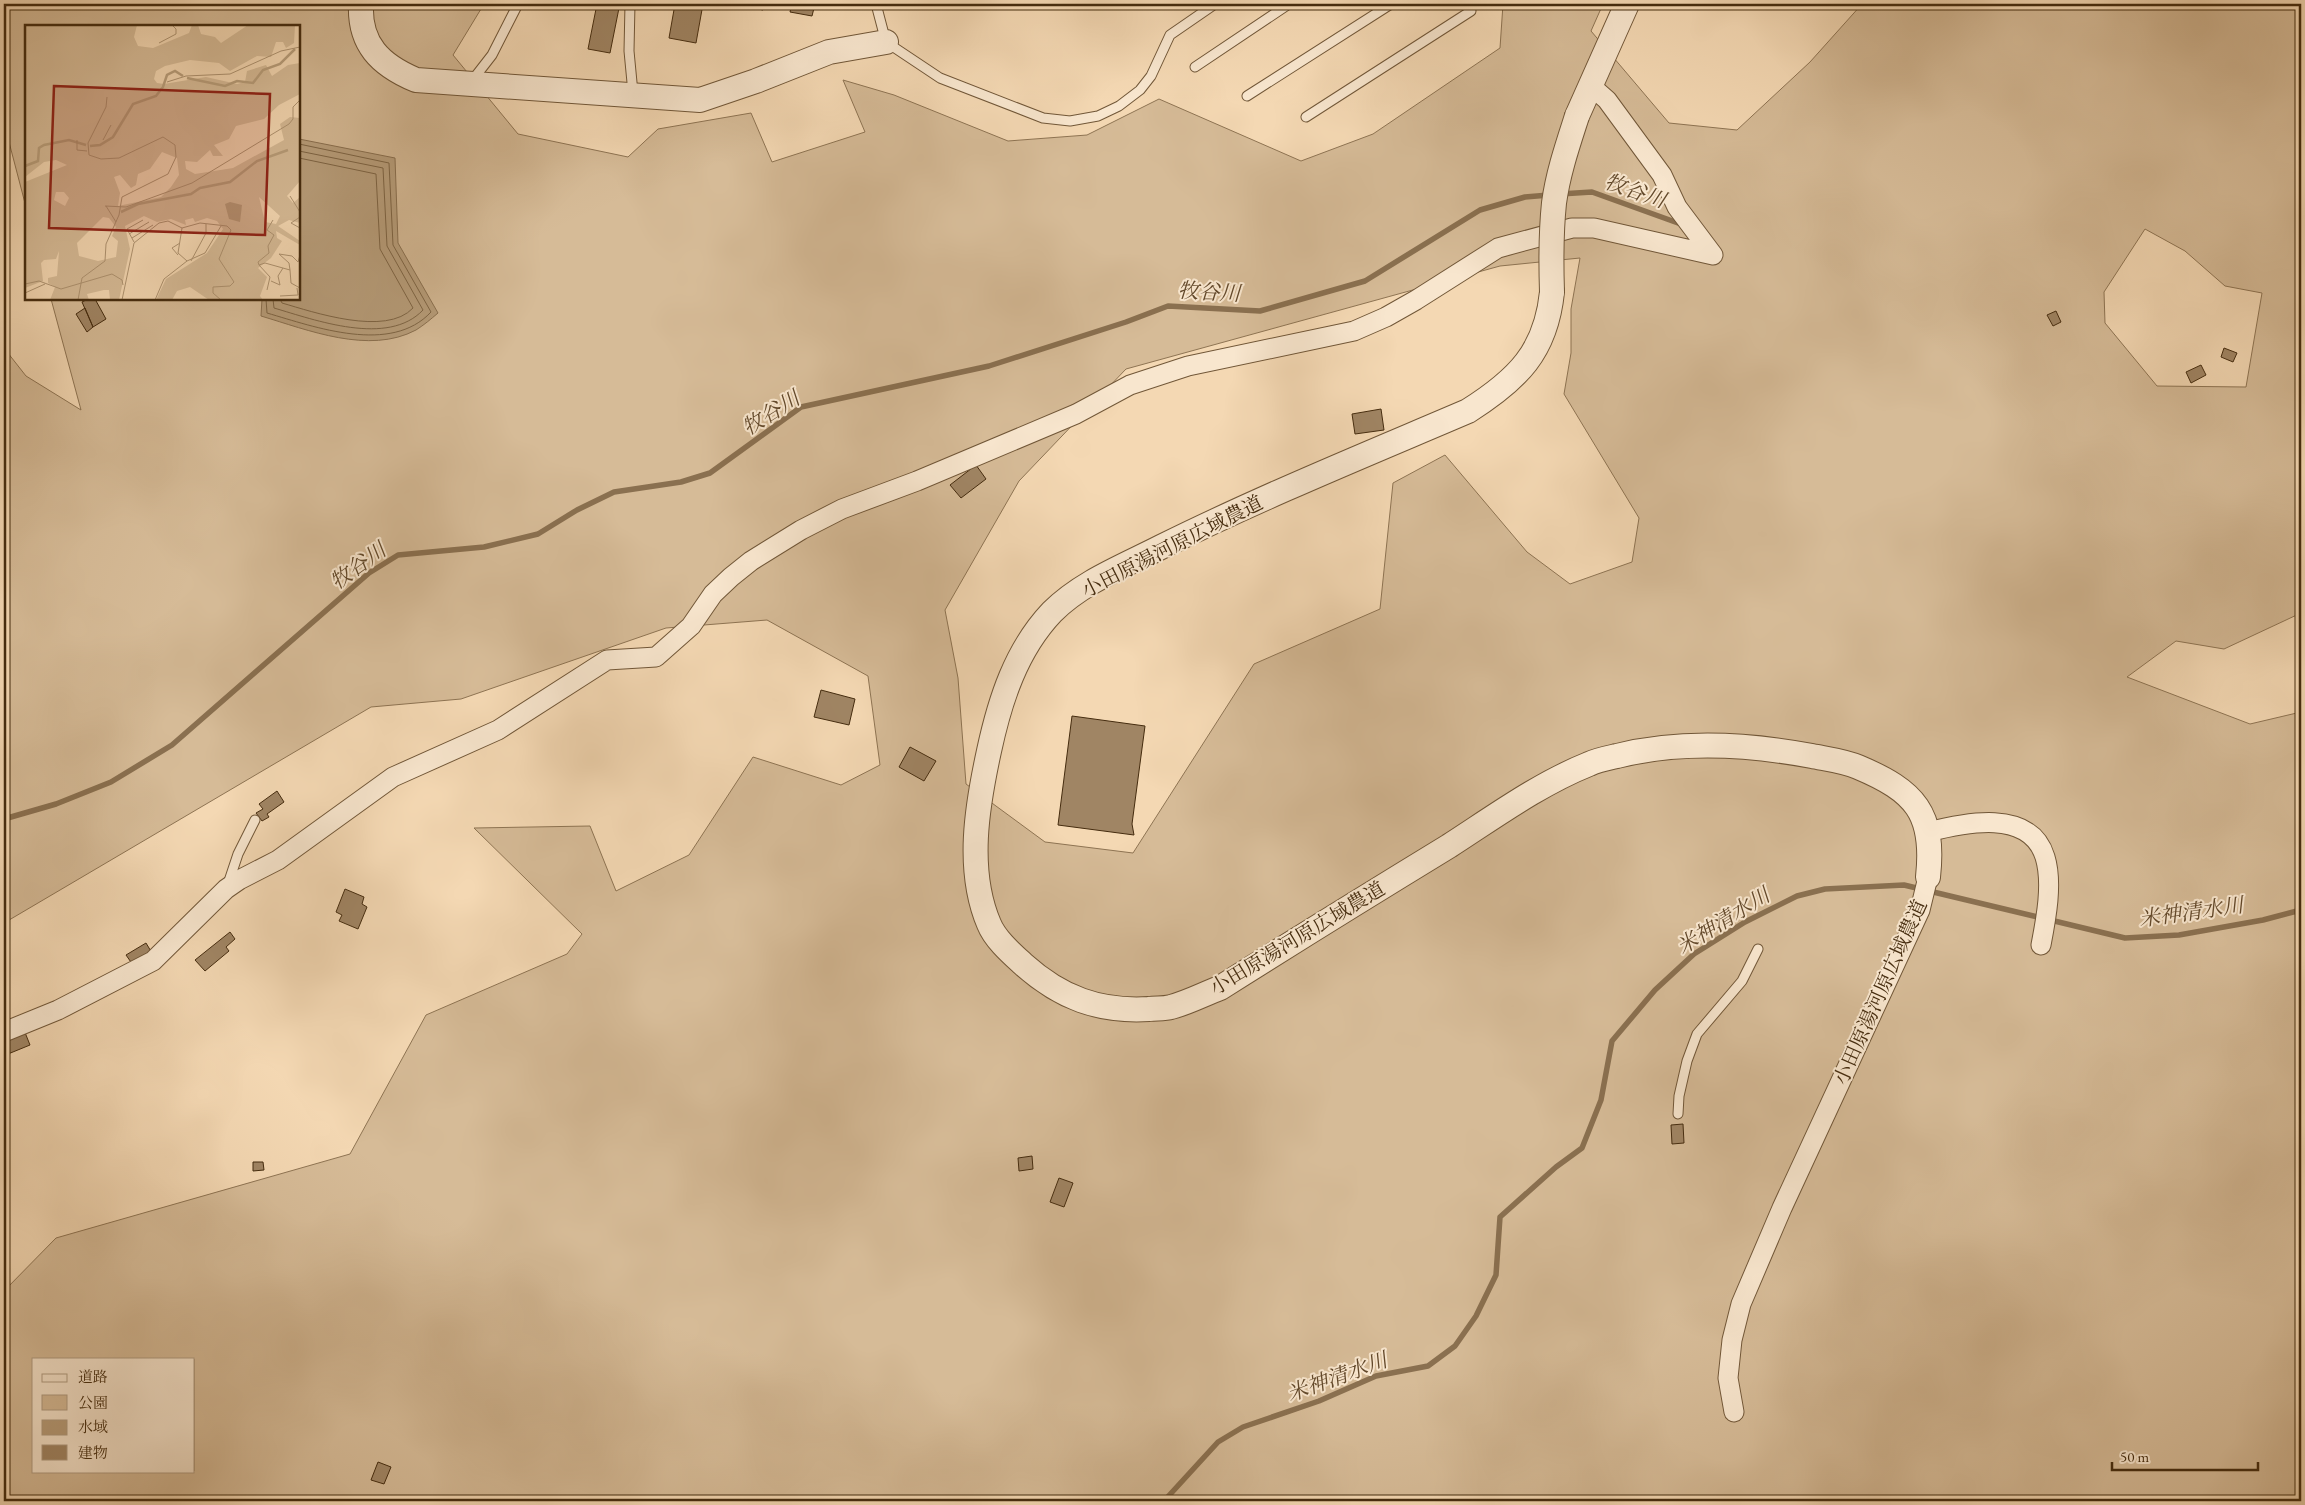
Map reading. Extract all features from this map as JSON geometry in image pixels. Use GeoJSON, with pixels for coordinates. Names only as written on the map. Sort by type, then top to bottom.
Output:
{"type":"FeatureCollection","features":[{"type":"Feature","properties":{"kind":"street"},"geometry":{"type":"LineString","coordinates":[[361,4],[360,20],[368,42],[380,60],[396,72],[416,80],[633,97],[700,100],[756,81],[829,52],[886,42]]}},
{"type":"Feature","properties":{"kind":"street","name":"小田原湯河原広域農道"},"geometry":{"type":"LineString","coordinates":[[1627,4],[1577,116],[1564,158],[1554,201],[1550,311],[1544,333],[1534,352],[1517,375],[1494,395],[1468,412],[1285,489],[1185,535],[1089,583],[1054,611],[1030,638],[1011,675],[996,718],[978,800],[978,872],[982,901],[990,926],[1012,954],[1034,974],[1060,991],[1089,1004],[1125,1010],[1170,1008],[1220,988],[1534,792],[1590,763],[1642,750],[1719,746],[1780,750],[1850,764],[1887,779],[1904,791],[1918,807],[1928,832],[1930,854],[1928,877],[1920,910],[1782,1208],[1742,1304],[1732,1340],[1728,1378],[1734,1412]]}},
{"type":"Feature","properties":{"kind":"street"},"geometry":{"type":"LineString","coordinates":[[4,1032],[58,1010],[153,961],[226,889],[239,880],[278,860],[393,777],[512,722],[558,690],[607,660],[656,657],[691,626],[713,594],[751,561],[801,530],[842,509],[917,482],[1076,414],[1130,385],[1188,366],[1354,331],[1409,304],[1498,248],[1572,228],[1594,228],[1713,255],[1677,208],[1662,175],[1607,100],[1590,85]]}},
{"type":"Feature","properties":{"kind":"street"},"geometry":{"type":"LineString","coordinates":[[1928,832],[1960,824],[1989,822],[2010,825],[2024,831],[2035,840],[2043,852],[2048,883],[2042,940]]}},
{"type":"Feature","properties":{"kind":"lane"},"geometry":{"type":"LineString","coordinates":[[470,84],[492,55],[518,4]]}},
{"type":"Feature","properties":{"kind":"lane"},"geometry":{"type":"LineString","coordinates":[[630,4],[629,51],[633,97]]}},
{"type":"Feature","properties":{"kind":"lane"},"geometry":{"type":"LineString","coordinates":[[876,4],[886,42],[940,78],[1044,118],[1070,121],[1098,116],[1119,106],[1140,90],[1151,76],[1170,35],[1215,4]]}},
{"type":"Feature","properties":{"kind":"lane"},"geometry":{"type":"LineString","coordinates":[[1195,67],[1289,4]]}},
{"type":"Feature","properties":{"kind":"lane"},"geometry":{"type":"LineString","coordinates":[[1247,96],[1391,4]]}},
{"type":"Feature","properties":{"kind":"lane"},"geometry":{"type":"LineString","coordinates":[[1306,117],[1470,11],[1470,4]]}},
{"type":"Feature","properties":{"kind":"lane"},"geometry":{"type":"LineString","coordinates":[[226,889],[238,854],[254,820]]}},
{"type":"Feature","properties":{"kind":"lane"},"geometry":{"type":"LineString","coordinates":[[1678,1114],[1679,1096],[1687,1061],[1696,1034],[1742,981],[1758,949]]}},
{"type":"Feature","properties":{"kind":"green space"},"geometry":{"type":"Polygon","coordinates":[[[4,4],[484,4],[453,55],[518,134],[628,157],[658,129],[751,113],[772,162],[865,132],[843,80],[894,95],[1008,141],[1087,135],[1159,99],[1301,161],[1373,134],[1500,48],[1503,4],[1603,4],[1591,31],[1669,123],[1737,130],[1810,62],[1862,4],[2301,4],[2301,613],[2224,649],[2176,641],[2127,677],[2250,724],[2301,712],[2301,1501],[4,1501],[4,1291],[56,1238],[350,1154],[426,1015],[567,954],[582,934],[474,828],[590,826],[616,891],[689,855],[753,757],[841,785],[880,765],[868,676],[767,620],[666,628],[461,699],[371,707],[4,923],[4,348],[26,376],[81,410],[51,300],[300,300],[300,25],[25,25],[25,203],[9,142],[4,141],[4,4]],[[2145,229],[2104,292],[2105,323],[2157,386],[2246,387],[2262,293],[2225,286],[2185,251],[2145,229]],[[1580,258],[1500,266],[1126,369],[1019,481],[945,610],[958,678],[966,784],[1045,842],[1133,853],[1254,664],[1380,609],[1393,483],[1445,455],[1527,552],[1570,584],[1632,562],[1639,518],[1564,394],[1571,353],[1571,309],[1580,258]]]}},
{"type":"Feature","properties":{"kind":"water"},"geometry":{"type":"Polygon","coordinates":[[[300,139],[395,158],[398,243],[438,313],[416,330],[398,337],[379,340],[338,338],[261,316],[262,300],[300,300],[300,139]]]}},
{"type":"Feature","properties":{"kind":"building"},"geometry":{"type":"Polygon","coordinates":[[[597,4],[619,8],[610,53],[588,49],[597,4]]]}},
{"type":"Feature","properties":{"kind":"building"},"geometry":{"type":"Polygon","coordinates":[[[675,4],[703,4],[696,43],[669,38],[675,4]]]}},
{"type":"Feature","properties":{"kind":"building"},"geometry":{"type":"Polygon","coordinates":[[[733,4],[764,4],[763,10],[733,4]]]}},
{"type":"Feature","properties":{"kind":"building"},"geometry":{"type":"Polygon","coordinates":[[[792,4],[815,4],[812,16],[790,12],[792,4]]]}},
{"type":"Feature","properties":{"kind":"building"},"geometry":{"type":"Polygon","coordinates":[[[96,300],[106,319],[93,327],[82,302],[96,300]]]}},
{"type":"Feature","properties":{"kind":"building"},"geometry":{"type":"Polygon","coordinates":[[[85,308],[93,327],[87,332],[76,314],[85,308]]]}},
{"type":"Feature","properties":{"kind":"building"},"geometry":{"type":"Polygon","coordinates":[[[2056,311],[2061,322],[2053,326],[2047,315],[2056,311]]]}},
{"type":"Feature","properties":{"kind":"building"},"geometry":{"type":"Polygon","coordinates":[[[2224,348],[2237,353],[2233,362],[2221,357],[2224,348]]]}},
{"type":"Feature","properties":{"kind":"building"},"geometry":{"type":"Polygon","coordinates":[[[2201,365],[2206,375],[2191,383],[2186,372],[2201,365]]]}},
{"type":"Feature","properties":{"kind":"building"},"geometry":{"type":"Polygon","coordinates":[[[1381,409],[1384,430],[1355,434],[1352,414],[1381,409]]]}},
{"type":"Feature","properties":{"kind":"building"},"geometry":{"type":"Polygon","coordinates":[[[976,465],[986,479],[961,498],[950,485],[976,465]]]}},
{"type":"Feature","properties":{"kind":"building"},"geometry":{"type":"Polygon","coordinates":[[[821,690],[855,699],[849,725],[814,717],[821,690]]]}},
{"type":"Feature","properties":{"kind":"building"},"geometry":{"type":"Polygon","coordinates":[[[1072,716],[1145,726],[1132,824],[1134,835],[1058,825],[1072,716]]]}},
{"type":"Feature","properties":{"kind":"building"},"geometry":{"type":"Polygon","coordinates":[[[910,747],[936,761],[924,781],[899,767],[910,747]]]}},
{"type":"Feature","properties":{"kind":"building"},"geometry":{"type":"Polygon","coordinates":[[[277,791],[284,802],[267,814],[269,817],[262,821],[256,813],[263,809],[259,804],[277,791]]]}},
{"type":"Feature","properties":{"kind":"building"},"geometry":{"type":"Polygon","coordinates":[[[345,889],[364,897],[362,904],[367,907],[358,929],[339,921],[342,915],[336,912],[345,889]]]}},
{"type":"Feature","properties":{"kind":"building"},"geometry":{"type":"Polygon","coordinates":[[[230,932],[235,939],[226,947],[229,951],[205,971],[195,960],[230,932]]]}},
{"type":"Feature","properties":{"kind":"building"},"geometry":{"type":"Polygon","coordinates":[[[146,943],[152,953],[133,965],[126,955],[146,943]]]}},
{"type":"Feature","properties":{"kind":"building"},"geometry":{"type":"Polygon","coordinates":[[[24,1030],[30,1045],[8,1054],[4,1038],[24,1030]]]}},
{"type":"Feature","properties":{"kind":"building"},"geometry":{"type":"Polygon","coordinates":[[[1683,1124],[1684,1143],[1672,1144],[1671,1125],[1683,1124]]]}},
{"type":"Feature","properties":{"kind":"building"},"geometry":{"type":"Polygon","coordinates":[[[1032,1156],[1033,1169],[1019,1171],[1018,1158],[1032,1156]]]}},
{"type":"Feature","properties":{"kind":"building"},"geometry":{"type":"Polygon","coordinates":[[[253,1162],[263,1162],[264,1170],[253,1171],[253,1162]]]}},
{"type":"Feature","properties":{"kind":"building"},"geometry":{"type":"Polygon","coordinates":[[[1059,1178],[1073,1183],[1064,1207],[1050,1202],[1059,1178]]]}},
{"type":"Feature","properties":{"kind":"building"},"geometry":{"type":"Polygon","coordinates":[[[378,1462],[391,1467],[384,1484],[371,1480],[378,1462]]]}},
{"type":"Feature","properties":{"kind":"waterway","name":"牧谷川"},"geometry":{"type":"LineString","coordinates":[[1560,194],[1592,192],[1678,223]]}},
{"type":"Feature","properties":{"kind":"waterway","name":"牧谷川"},"geometry":{"type":"LineString","coordinates":[[4,819],[56,804],[111,782],[172,745],[369,573],[398,555],[484,547],[538,534],[577,510],[614,492],[681,482],[710,473],[801,407],[989,366],[1126,322],[1168,306],[1260,311],[1365,281],[1480,210],[1525,197],[1549,195]]}},
{"type":"Feature","properties":{"kind":"waterway","name":"米神清水川"},"geometry":{"type":"LineString","coordinates":[[1164,1501],[1218,1442],[1243,1427],[1319,1401],[1376,1376],[1428,1366],[1455,1346],[1476,1316],[1496,1275],[1500,1217],[1556,1167],[1582,1148],[1601,1100],[1612,1041],[1655,990],[1694,954],[1745,922],[1797,896],[1825,889],[1904,885],[2125,938],[2179,935],[2263,920],[2301,910]]}}]}
